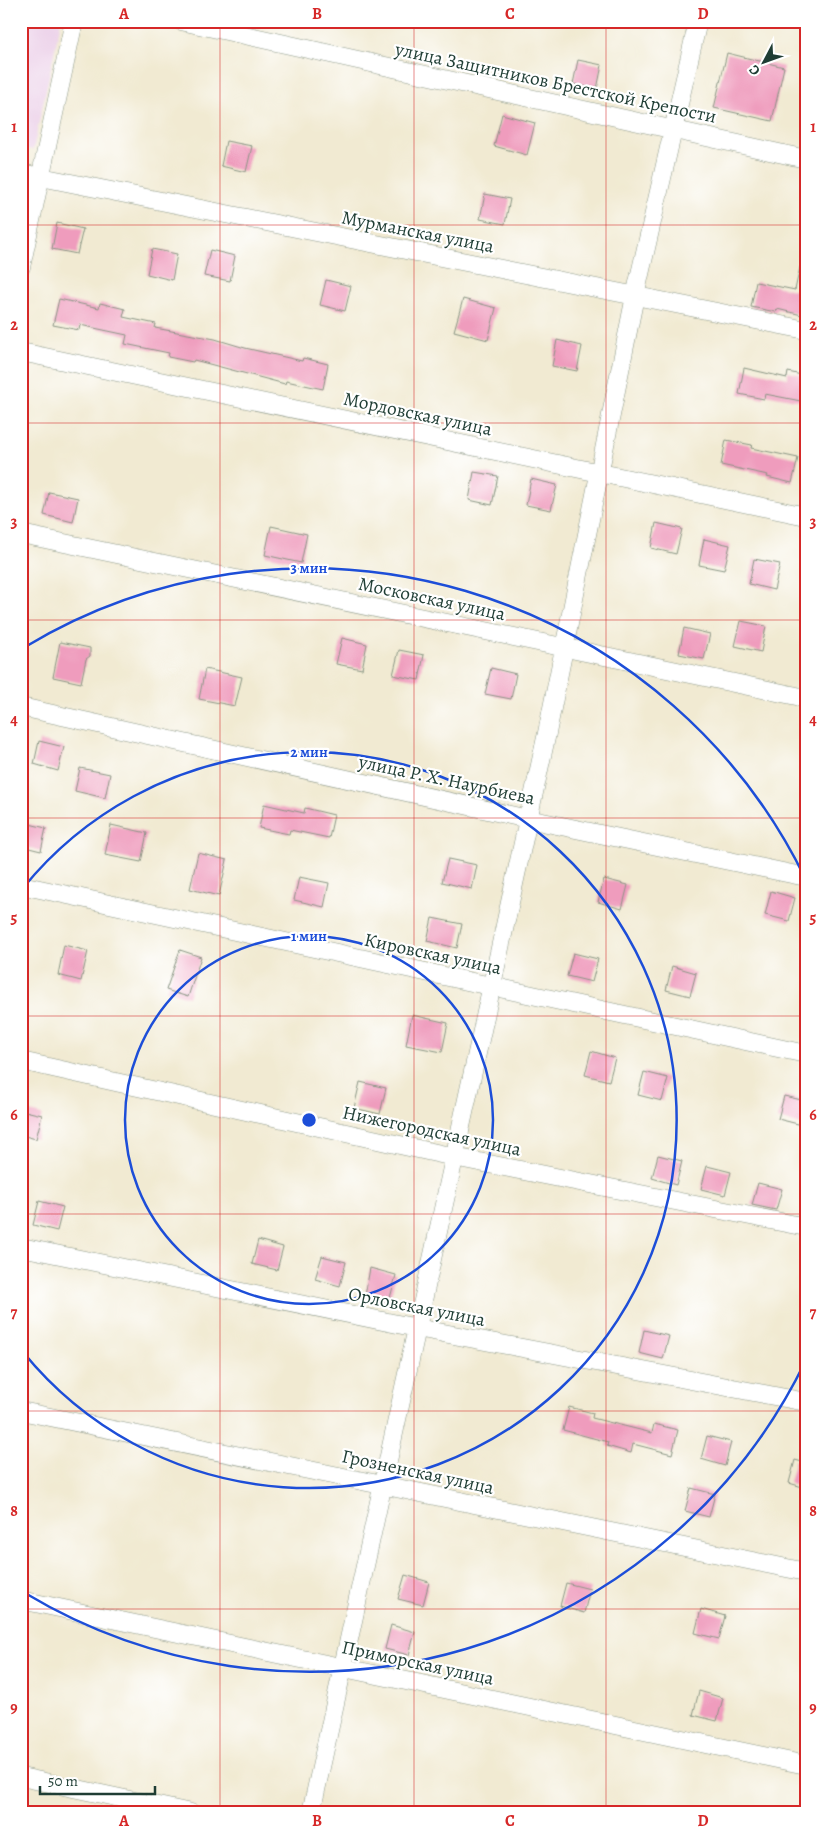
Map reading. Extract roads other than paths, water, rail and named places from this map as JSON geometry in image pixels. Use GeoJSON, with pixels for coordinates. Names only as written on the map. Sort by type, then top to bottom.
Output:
{"type":"FeatureCollection","features":[{"type":"Feature","properties":{"kind":"street"},"geometry":{"type":"LineString","coordinates":[[21,267],[74,21]]}},
{"type":"Feature","properties":{"kind":"street","name":"улица Защитников Брестской Крепости"},"geometry":{"type":"LineString","coordinates":[[181,21],[806,159]]}},
{"type":"Feature","properties":{"kind":"street"},"geometry":{"type":"LineString","coordinates":[[311,1813],[528,819],[635,296],[698,21]]}},
{"type":"Feature","properties":{"kind":"street","name":"Мурманская улица"},"geometry":{"type":"LineString","coordinates":[[21,174],[806,330]]}},
{"type":"Feature","properties":{"kind":"street","name":"Мордовская улица"},"geometry":{"type":"LineString","coordinates":[[21,352],[806,516]]}},
{"type":"Feature","properties":{"kind":"street","name":"Московская улица"},"geometry":{"type":"LineString","coordinates":[[21,534],[806,698]]}},
{"type":"Feature","properties":{"kind":"street","name":"улица Р. Х. Наурбиева"},"geometry":{"type":"LineString","coordinates":[[21,707],[528,819],[806,878]]}},
{"type":"Feature","properties":{"kind":"street","name":"Кировская улица"},"geometry":{"type":"LineString","coordinates":[[21,885],[806,1054]]}},
{"type":"Feature","properties":{"kind":"street","name":"Нижегородская улица"},"geometry":{"type":"LineString","coordinates":[[21,1061],[454,1158],[806,1227]]}},
{"type":"Feature","properties":{"kind":"street","name":"Орловская улица"},"geometry":{"type":"LineString","coordinates":[[21,1247],[417,1328],[806,1402]]}},
{"type":"Feature","properties":{"kind":"street","name":"Грозненская улица"},"geometry":{"type":"LineString","coordinates":[[21,1411],[806,1572]]}},
{"type":"Feature","properties":{"kind":"street","name":"Приморская улица"},"geometry":{"type":"LineString","coordinates":[[21,1600],[806,1765]]}},
{"type":"Feature","properties":{"kind":"street"},"geometry":{"type":"LineString","coordinates":[[21,1777],[191,1813]]}}]}
